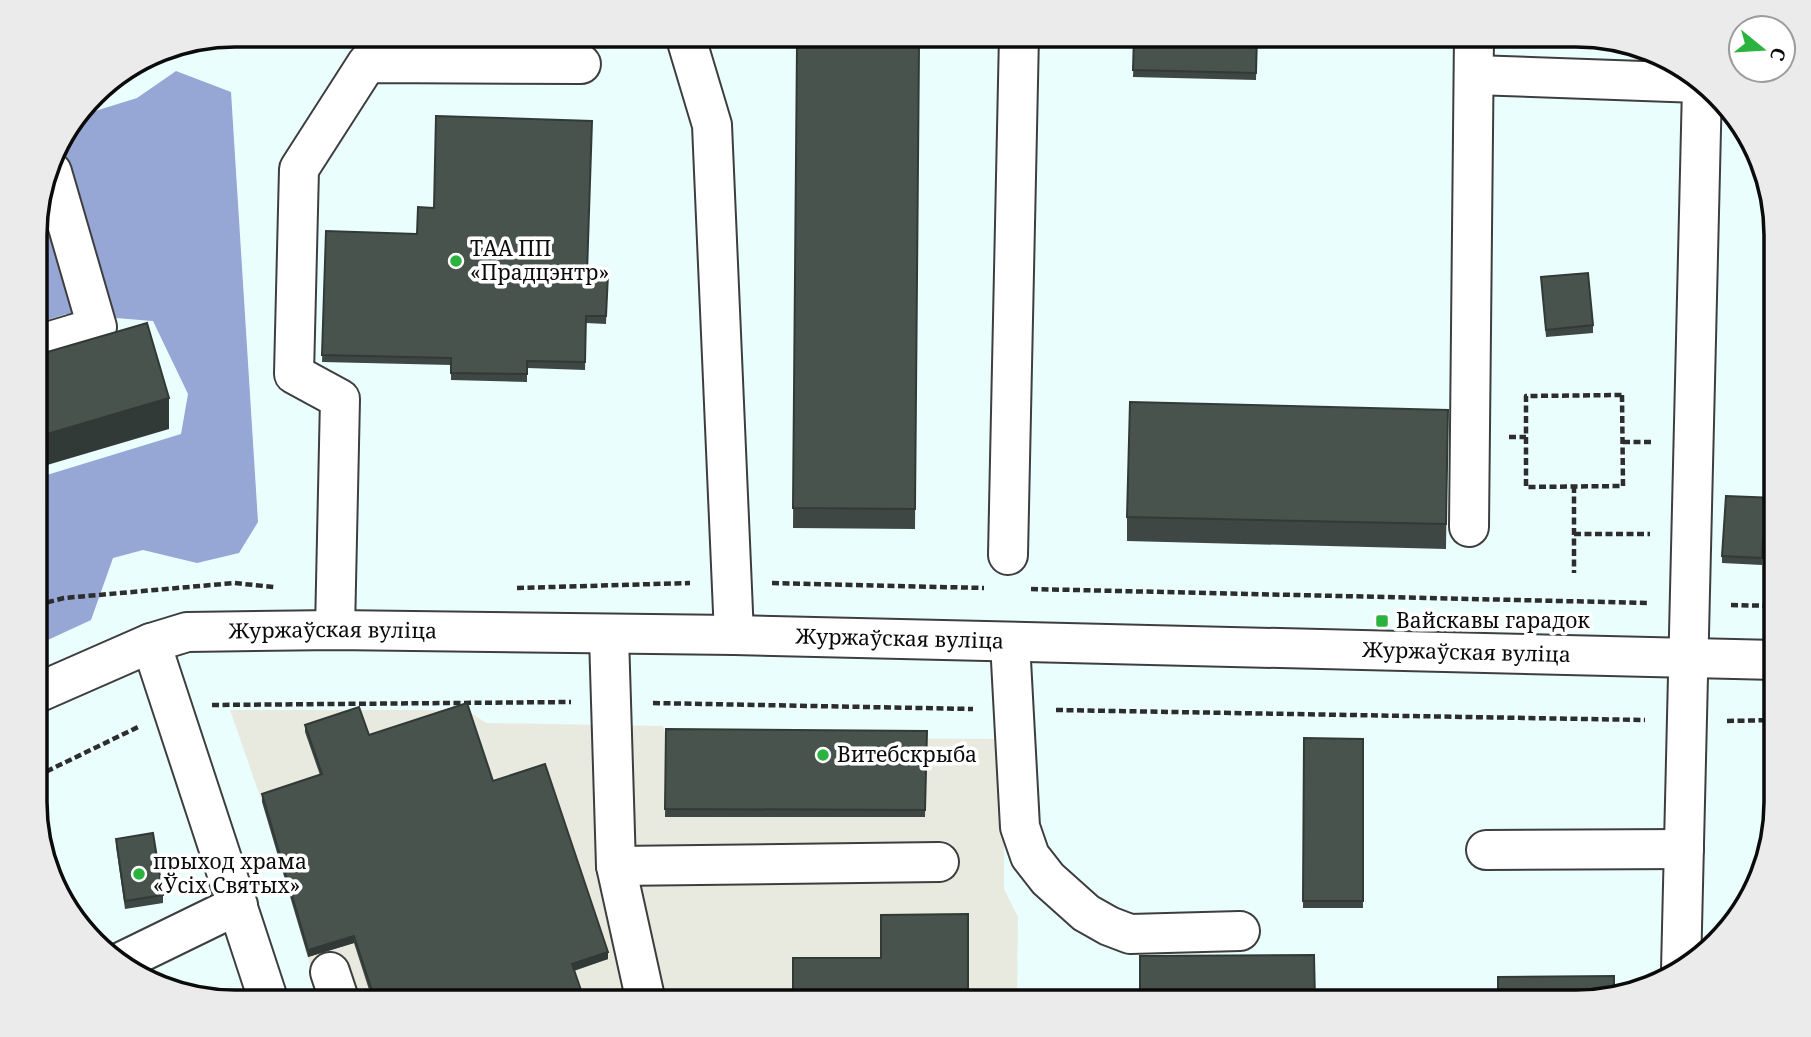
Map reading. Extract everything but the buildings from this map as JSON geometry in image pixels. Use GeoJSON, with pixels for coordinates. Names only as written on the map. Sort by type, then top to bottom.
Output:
{"type":"FeatureCollection","features":[{"type":"Feature","properties":{"kind":"street"},"geometry":{"type":"LineString","coordinates":[[689,47],[712,125],[734,635]]}},
{"type":"Feature","properties":{"kind":"street"},"geometry":{"type":"LineString","coordinates":[[1002,571],[1019,47]]}},
{"type":"Feature","properties":{"kind":"street"},"geometry":{"type":"LineString","coordinates":[[1469,527],[1474,47]]}},
{"type":"Feature","properties":{"kind":"street"},"geometry":{"type":"LineString","coordinates":[[335,630],[340,399],[294,374],[299,169],[367,63],[581,64]]}},
{"type":"Feature","properties":{"kind":"street"},"geometry":{"type":"LineString","coordinates":[[1474,75],[1687,84]]}},
{"type":"Feature","properties":{"kind":"street"},"geometry":{"type":"LineString","coordinates":[[1681,957],[1690,660],[1700,94]]}},
{"type":"Feature","properties":{"kind":"street"},"geometry":{"type":"LineString","coordinates":[[47,342],[97,327],[55,183]]}},
{"type":"Feature","properties":{"kind":"street","name":"Журжаўская вуліца"},"geometry":{"type":"LineString","coordinates":[[47,689],[151,643],[187,632],[335,630],[609,636],[734,635],[1763,660]]}},
{"type":"Feature","properties":{"kind":"street"},"geometry":{"type":"LineString","coordinates":[[609,636],[617,866],[643,990]]}},
{"type":"Feature","properties":{"kind":"street"},"geometry":{"type":"LineString","coordinates":[[1010,642],[1020,827],[1030,856],[1048,879],[1086,913],[1130,934],[1240,932]]}},
{"type":"Feature","properties":{"kind":"street"},"geometry":{"type":"LineString","coordinates":[[151,643],[265,990]]}},
{"type":"Feature","properties":{"kind":"street"},"geometry":{"type":"LineString","coordinates":[[1486,850],[1684,849]]}},
{"type":"Feature","properties":{"kind":"street"},"geometry":{"type":"LineString","coordinates":[[617,866],[939,862]]}},
{"type":"Feature","properties":{"kind":"street"},"geometry":{"type":"LineString","coordinates":[[131,957],[238,905]]}},
{"type":"Feature","properties":{"kind":"path"},"geometry":{"type":"LineString","coordinates":[[1622,395],[1623,486],[1573,486],[1526,487],[1526,396],[1622,395]]}},
{"type":"Feature","properties":{"kind":"path"},"geometry":{"type":"LineString","coordinates":[[1573,486],[1574,573]]}},
{"type":"Feature","properties":{"kind":"path"},"geometry":{"type":"LineString","coordinates":[[1574,534],[1692,533]]}},
{"type":"Feature","properties":{"kind":"path"},"geometry":{"type":"LineString","coordinates":[[514,588],[1002,571]]}},
{"type":"Feature","properties":{"kind":"path"},"geometry":{"type":"LineString","coordinates":[[47,602],[64,598],[234,583],[337,593]]}},
{"type":"Feature","properties":{"kind":"path"},"geometry":{"type":"LineString","coordinates":[[1024,589],[1763,606]]}},
{"type":"Feature","properties":{"kind":"path"},"geometry":{"type":"LineString","coordinates":[[47,771],[175,710],[232,703],[611,702],[1763,720]]}},
{"type":"Feature","properties":{"kind":"shaded area"},"geometry":{"type":"Polygon","coordinates":[[[176,71],[231,92],[258,522],[239,553],[197,563],[143,550],[113,558],[91,620],[47,640],[47,475],[181,434],[188,394],[153,321],[66,314],[47,320],[49,211],[62,164],[73,141],[94,111],[137,98],[176,71]]]}},
{"type":"Feature","properties":{"kind":"shaded area"},"geometry":{"type":"Polygon","coordinates":[[[230,710],[467,710],[486,723],[663,726],[666,737],[1004,739],[1004,889],[1018,917],[1017,989],[317,990],[262,802],[230,710]]]}},
{"type":"Feature","properties":{"kind":"place","name":"ТАА ПП «Прадцэнтр»"},"geometry":{"type":"Point","coordinates":[456,261]}},
{"type":"Feature","properties":{"kind":"place","name":"Вайскавы гарадок"},"geometry":{"type":"Point","coordinates":[1382,621]}},
{"type":"Feature","properties":{"kind":"place","name":"Витебскрыба"},"geometry":{"type":"Point","coordinates":[823,755]}},
{"type":"Feature","properties":{"kind":"place","name":"прыход храма «Ўсіх Святых»"},"geometry":{"type":"Point","coordinates":[139,874]}}]}
